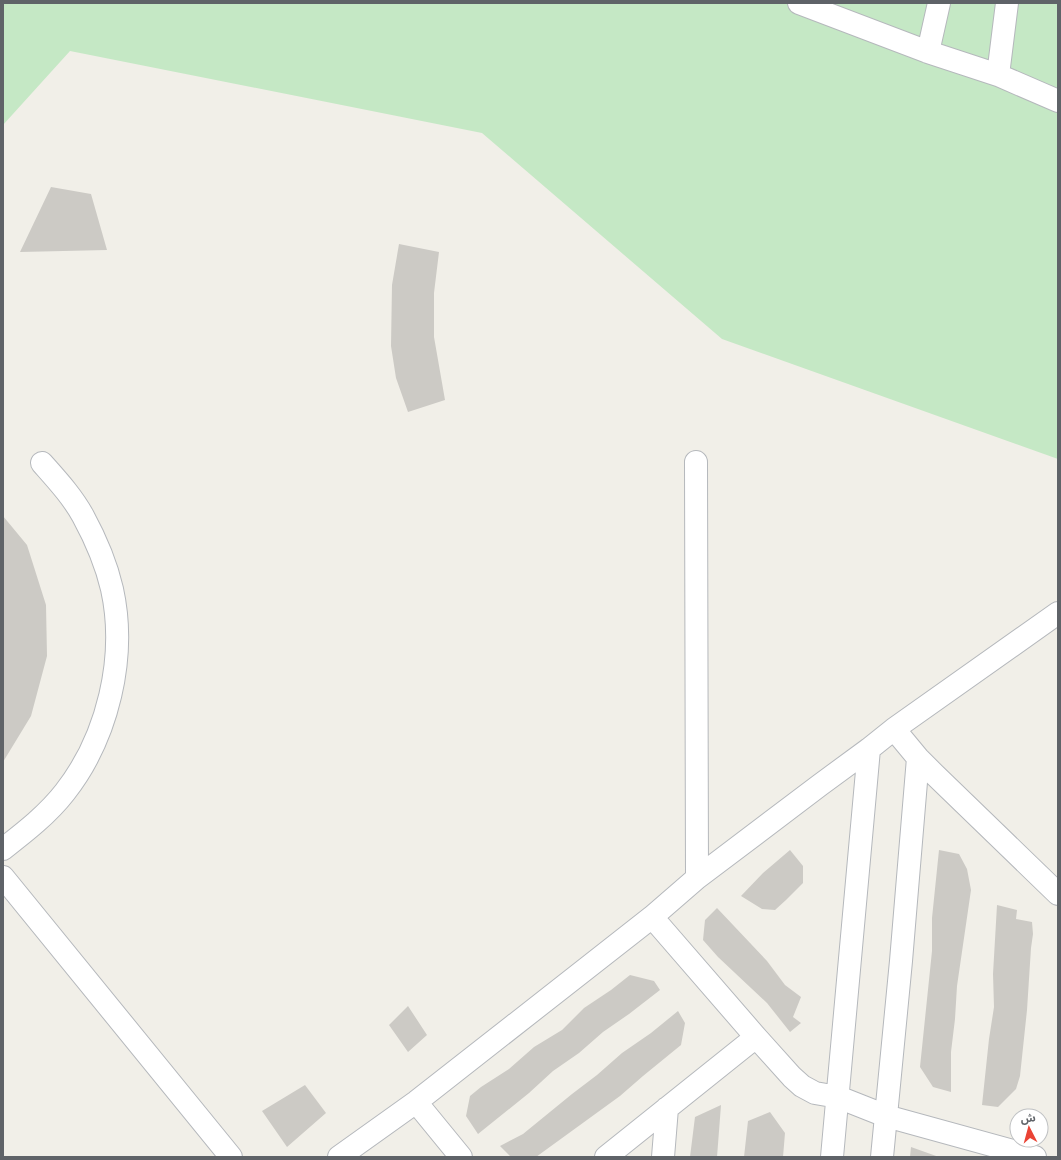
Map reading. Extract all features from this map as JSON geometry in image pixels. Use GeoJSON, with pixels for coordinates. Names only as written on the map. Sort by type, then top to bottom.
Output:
{"type":"FeatureCollection","features":[{"type":"Feature","properties":{"kind":"street"},"geometry":{"type":"LineString","coordinates":[[798,3],[928,52],[998,75],[1058,101]]}},
{"type":"Feature","properties":{"kind":"street"},"geometry":{"type":"LineString","coordinates":[[928,52],[939,3]]}},
{"type":"Feature","properties":{"kind":"street"},"geometry":{"type":"LineString","coordinates":[[998,75],[1007,3]]}},
{"type":"Feature","properties":{"kind":"street"},"geometry":{"type":"LineString","coordinates":[[696,462],[697,878]]}},
{"type":"Feature","properties":{"kind":"street"},"geometry":{"type":"LineString","coordinates":[[3,849],[52,807],[74,781],[95,741],[104,717],[110,696],[116,660],[117,643],[112,589],[102,556],[83,515],[62,486],[42,463]]}},
{"type":"Feature","properties":{"kind":"street"},"geometry":{"type":"LineString","coordinates":[[339,1157],[416,1102],[652,917],[697,878],[894,729],[1058,613]]}},
{"type":"Feature","properties":{"kind":"street"},"geometry":{"type":"LineString","coordinates":[[894,729],[918,758],[1058,894]]}},
{"type":"Feature","properties":{"kind":"street"},"geometry":{"type":"LineString","coordinates":[[832,1157],[869,749]]}},
{"type":"Feature","properties":{"kind":"street"},"geometry":{"type":"LineString","coordinates":[[882,1157],[901,961],[918,758]]}},
{"type":"Feature","properties":{"kind":"street"},"geometry":{"type":"LineString","coordinates":[[3,877],[231,1157]]}},
{"type":"Feature","properties":{"kind":"street"},"geometry":{"type":"LineString","coordinates":[[652,917],[756,1037],[802,1086],[816,1094],[838,1097],[886,1116],[1036,1157]]}},
{"type":"Feature","properties":{"kind":"street"},"geometry":{"type":"LineString","coordinates":[[606,1157],[756,1037]]}},
{"type":"Feature","properties":{"kind":"street"},"geometry":{"type":"LineString","coordinates":[[416,1102],[461,1157]]}},
{"type":"Feature","properties":{"kind":"street"},"geometry":{"type":"LineString","coordinates":[[663,1157],[667,1108]]}},
{"type":"Feature","properties":{"kind":"green space"},"geometry":{"type":"Polygon","coordinates":[[[3,3],[1058,3],[1058,459],[722,339],[482,133],[70,51],[3,125],[3,3]]]}},
{"type":"Feature","properties":{"kind":"building"},"geometry":{"type":"Polygon","coordinates":[[[51,187],[91,194],[107,250],[20,252],[51,187]]]}},
{"type":"Feature","properties":{"kind":"building"},"geometry":{"type":"Polygon","coordinates":[[[399,244],[439,252],[434,293],[434,337],[445,400],[408,412],[396,378],[391,346],[392,285],[399,244]]]}},
{"type":"Feature","properties":{"kind":"building"},"geometry":{"type":"Polygon","coordinates":[[[3,516],[27,545],[46,605],[47,656],[31,716],[3,762],[3,516]]]}},
{"type":"Feature","properties":{"kind":"building"},"geometry":{"type":"Polygon","coordinates":[[[790,850],[803,866],[803,883],[786,900],[775,910],[762,909],[741,896],[763,873],[790,850]]]}},
{"type":"Feature","properties":{"kind":"building"},"geometry":{"type":"Polygon","coordinates":[[[939,850],[959,854],[967,869],[971,890],[957,986],[951,1052],[951,1092],[933,1087],[920,1067],[932,951],[932,918],[939,850]]]}},
{"type":"Feature","properties":{"kind":"building"},"geometry":{"type":"Polygon","coordinates":[[[997,905],[1017,910],[1016,919],[1032,922],[1033,934],[1020,1076],[1016,1089],[998,1107],[982,1105],[994,1007],[993,974],[997,905]]]}},
{"type":"Feature","properties":{"kind":"building"},"geometry":{"type":"Polygon","coordinates":[[[717,908],[767,961],[785,985],[801,997],[793,1017],[801,1023],[790,1032],[767,1003],[718,957],[703,940],[705,920],[717,908]]]}},
{"type":"Feature","properties":{"kind":"building"},"geometry":{"type":"Polygon","coordinates":[[[630,975],[654,981],[660,990],[603,1032],[579,1053],[553,1071],[529,1093],[478,1134],[466,1116],[470,1096],[509,1069],[534,1047],[562,1030],[584,1008],[630,975]]]}},
{"type":"Feature","properties":{"kind":"building"},"geometry":{"type":"Polygon","coordinates":[[[408,1006],[427,1035],[408,1052],[389,1025],[408,1006]]]}},
{"type":"Feature","properties":{"kind":"building"},"geometry":{"type":"Polygon","coordinates":[[[678,1011],[685,1023],[681,1045],[620,1096],[536,1157],[511,1157],[500,1146],[523,1134],[622,1053],[651,1033],[678,1011]]]}},
{"type":"Feature","properties":{"kind":"building"},"geometry":{"type":"Polygon","coordinates":[[[305,1085],[326,1113],[287,1147],[262,1111],[305,1085]]]}},
{"type":"Feature","properties":{"kind":"building"},"geometry":{"type":"Polygon","coordinates":[[[721,1105],[717,1157],[690,1157],[695,1117],[721,1105]]]}},
{"type":"Feature","properties":{"kind":"building"},"geometry":{"type":"Polygon","coordinates":[[[770,1112],[785,1133],[783,1157],[744,1157],[748,1121],[770,1112]]]}},
{"type":"Feature","properties":{"kind":"building"},"geometry":{"type":"Polygon","coordinates":[[[911,1147],[939,1157],[910,1157],[911,1147]]]}}]}
